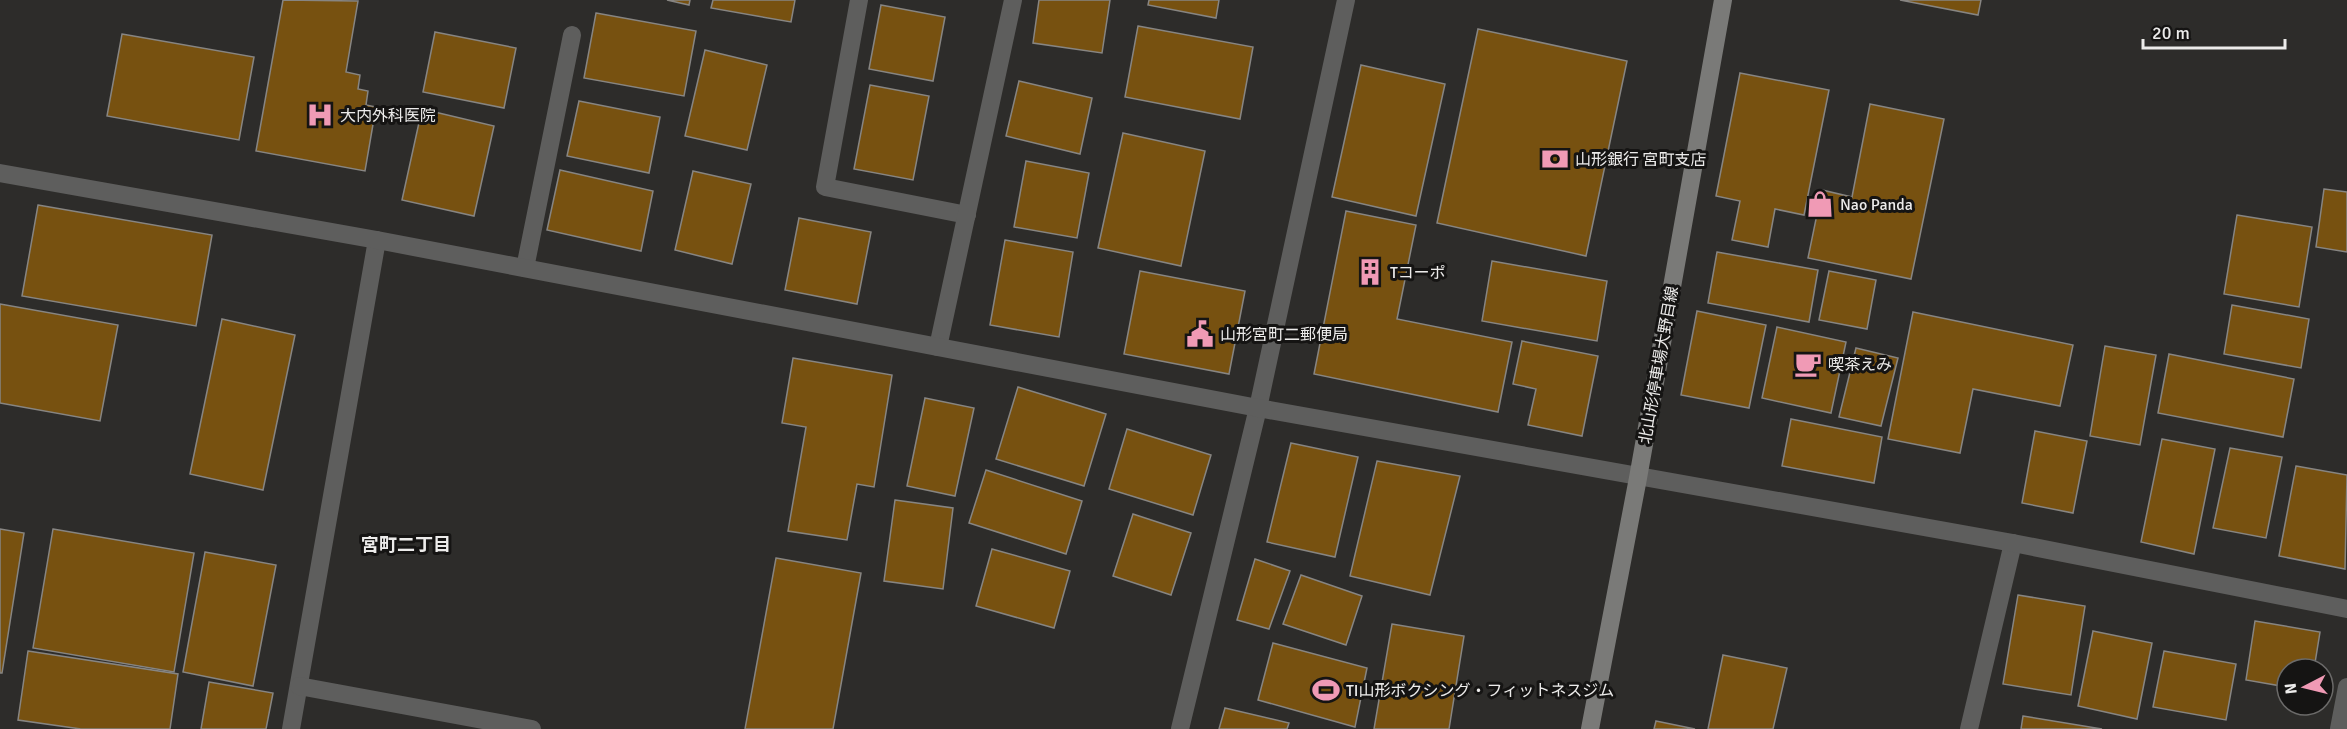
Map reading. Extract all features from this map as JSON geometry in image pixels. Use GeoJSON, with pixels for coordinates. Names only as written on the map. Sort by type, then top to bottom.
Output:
{"type":"FeatureCollection","features":[{"type":"Feature","properties":{"kind":"main road","name":"北山形停車場大野目線"},"geometry":{"type":"LineString","coordinates":[[1590,729],[1638,478],[1723,0]]}},
{"type":"Feature","properties":{"kind":"street"},"geometry":{"type":"LineString","coordinates":[[859,0],[825,187],[967,214]]}},
{"type":"Feature","properties":{"kind":"street"},"geometry":{"type":"LineString","coordinates":[[938,347],[1013,0]]}},
{"type":"Feature","properties":{"kind":"street"},"geometry":{"type":"LineString","coordinates":[[1180,729],[1258,408],[1346,0]]}},
{"type":"Feature","properties":{"kind":"street"},"geometry":{"type":"LineString","coordinates":[[525,268],[572,35]]}},
{"type":"Feature","properties":{"kind":"street"},"geometry":{"type":"LineString","coordinates":[[0,173],[377,240],[1638,478],[2013,543],[2347,609]]}},
{"type":"Feature","properties":{"kind":"street"},"geometry":{"type":"LineString","coordinates":[[291,729],[377,240]]}},
{"type":"Feature","properties":{"kind":"street"},"geometry":{"type":"LineString","coordinates":[[1970,729],[2013,543]]}},
{"type":"Feature","properties":{"kind":"street"},"geometry":{"type":"LineString","coordinates":[[299,686],[532,729]]}},
{"type":"Feature","properties":{"kind":"street"},"geometry":{"type":"LineString","coordinates":[[2339,729],[2347,687]]}},
{"type":"Feature","properties":{"kind":"building"},"geometry":{"type":"Polygon","coordinates":[[[283,0],[358,1],[346,72],[360,75],[358,89],[368,91],[366,105],[376,107],[365,171],[256,151],[283,0]]]}},
{"type":"Feature","properties":{"kind":"building"},"geometry":{"type":"Polygon","coordinates":[[[667,0],[690,0],[689,5],[667,0]]]}},
{"type":"Feature","properties":{"kind":"building"},"geometry":{"type":"Polygon","coordinates":[[[713,0],[795,0],[791,22],[711,8],[713,0]]]}},
{"type":"Feature","properties":{"kind":"building"},"geometry":{"type":"Polygon","coordinates":[[[1039,0],[1110,0],[1102,53],[1033,43],[1039,0]]]}},
{"type":"Feature","properties":{"kind":"building"},"geometry":{"type":"Polygon","coordinates":[[[1149,0],[1219,0],[1216,18],[1148,5],[1149,0]]]}},
{"type":"Feature","properties":{"kind":"building"},"geometry":{"type":"Polygon","coordinates":[[[1900,0],[1981,0],[1978,15],[1900,0]]]}},
{"type":"Feature","properties":{"kind":"building"},"geometry":{"type":"Polygon","coordinates":[[[881,5],[945,17],[933,81],[869,69],[881,5]]]}},
{"type":"Feature","properties":{"kind":"building"},"geometry":{"type":"Polygon","coordinates":[[[596,13],[696,31],[684,96],[584,78],[596,13]]]}},
{"type":"Feature","properties":{"kind":"building"},"geometry":{"type":"Polygon","coordinates":[[[1138,26],[1253,47],[1240,119],[1125,97],[1138,26]]]}},
{"type":"Feature","properties":{"kind":"building"},"geometry":{"type":"Polygon","coordinates":[[[1478,29],[1627,61],[1586,256],[1437,223],[1478,29]]]}},
{"type":"Feature","properties":{"kind":"building"},"geometry":{"type":"Polygon","coordinates":[[[435,32],[516,48],[504,108],[423,92],[435,32]]]}},
{"type":"Feature","properties":{"kind":"building"},"geometry":{"type":"Polygon","coordinates":[[[122,34],[254,57],[239,140],[107,116],[122,34]]]}},
{"type":"Feature","properties":{"kind":"building"},"geometry":{"type":"Polygon","coordinates":[[[705,50],[767,65],[747,150],[685,136],[705,50]]]}},
{"type":"Feature","properties":{"kind":"building"},"geometry":{"type":"Polygon","coordinates":[[[1361,65],[1445,84],[1416,216],[1332,197],[1361,65]]]}},
{"type":"Feature","properties":{"kind":"building"},"geometry":{"type":"Polygon","coordinates":[[[1740,73],[1829,90],[1804,215],[1775,209],[1768,247],[1732,240],[1740,201],[1716,196],[1740,73]]]}},
{"type":"Feature","properties":{"kind":"building"},"geometry":{"type":"Polygon","coordinates":[[[1019,81],[1092,98],[1080,154],[1006,136],[1019,81]]]}},
{"type":"Feature","properties":{"kind":"building"},"geometry":{"type":"Polygon","coordinates":[[[870,85],[929,96],[913,180],[854,169],[870,85]]]}},
{"type":"Feature","properties":{"kind":"building"},"geometry":{"type":"Polygon","coordinates":[[[579,101],[660,117],[649,173],[567,156],[579,101]]]}},
{"type":"Feature","properties":{"kind":"building"},"geometry":{"type":"Polygon","coordinates":[[[1870,104],[1944,119],[1911,279],[1808,258],[1822,190],[1852,197],[1870,104]]]}},
{"type":"Feature","properties":{"kind":"building"},"geometry":{"type":"Polygon","coordinates":[[[422,109],[494,126],[474,216],[402,200],[422,109]]]}},
{"type":"Feature","properties":{"kind":"building"},"geometry":{"type":"Polygon","coordinates":[[[1123,133],[1205,151],[1181,266],[1098,248],[1123,133]]]}},
{"type":"Feature","properties":{"kind":"building"},"geometry":{"type":"Polygon","coordinates":[[[1026,161],[1089,173],[1077,238],[1014,227],[1026,161]]]}},
{"type":"Feature","properties":{"kind":"building"},"geometry":{"type":"Polygon","coordinates":[[[560,170],[653,191],[641,251],[547,230],[560,170]]]}},
{"type":"Feature","properties":{"kind":"building"},"geometry":{"type":"Polygon","coordinates":[[[693,171],[751,184],[732,264],[675,250],[693,171]]]}},
{"type":"Feature","properties":{"kind":"building"},"geometry":{"type":"Polygon","coordinates":[[[2324,189],[2347,192],[2347,252],[2316,247],[2324,189]]]}},
{"type":"Feature","properties":{"kind":"building"},"geometry":{"type":"Polygon","coordinates":[[[38,205],[212,235],[196,326],[22,296],[38,205]]]}},
{"type":"Feature","properties":{"kind":"building","name":"Tコーポ"},"geometry":{"type":"Polygon","coordinates":[[[1346,211],[1416,225],[1397,319],[1512,342],[1498,412],[1314,374],[1346,211]]]}},
{"type":"Feature","properties":{"kind":"building"},"geometry":{"type":"Polygon","coordinates":[[[2237,215],[2312,227],[2299,307],[2224,294],[2237,215]]]}},
{"type":"Feature","properties":{"kind":"building"},"geometry":{"type":"Polygon","coordinates":[[[799,218],[871,232],[857,304],[785,290],[799,218]]]}},
{"type":"Feature","properties":{"kind":"building"},"geometry":{"type":"Polygon","coordinates":[[[1005,240],[1073,252],[1059,337],[990,325],[1005,240]]]}},
{"type":"Feature","properties":{"kind":"building"},"geometry":{"type":"Polygon","coordinates":[[[1717,252],[1818,270],[1809,322],[1708,303],[1717,252]]]}},
{"type":"Feature","properties":{"kind":"building"},"geometry":{"type":"Polygon","coordinates":[[[1492,261],[1607,281],[1597,341],[1482,321],[1492,261]]]}},
{"type":"Feature","properties":{"kind":"building"},"geometry":{"type":"Polygon","coordinates":[[[1140,271],[1245,291],[1229,374],[1124,354],[1140,271]]]}},
{"type":"Feature","properties":{"kind":"building"},"geometry":{"type":"Polygon","coordinates":[[[1829,271],[1876,280],[1867,329],[1819,320],[1829,271]]]}},
{"type":"Feature","properties":{"kind":"building"},"geometry":{"type":"Polygon","coordinates":[[[0,304],[118,325],[100,421],[0,403],[0,304]]]}},
{"type":"Feature","properties":{"kind":"building"},"geometry":{"type":"Polygon","coordinates":[[[2232,305],[2309,319],[2301,368],[2224,354],[2232,305]]]}},
{"type":"Feature","properties":{"kind":"building"},"geometry":{"type":"Polygon","coordinates":[[[1697,311],[1766,325],[1749,408],[1681,395],[1697,311]]]}},
{"type":"Feature","properties":{"kind":"building"},"geometry":{"type":"Polygon","coordinates":[[[1913,312],[2073,345],[2060,406],[1973,389],[1960,453],[1888,439],[1913,312]]]}},
{"type":"Feature","properties":{"kind":"building"},"geometry":{"type":"Polygon","coordinates":[[[222,319],[295,335],[263,490],[190,474],[222,319]]]}},
{"type":"Feature","properties":{"kind":"building"},"geometry":{"type":"Polygon","coordinates":[[[1777,327],[1846,342],[1831,413],[1762,398],[1777,327]]]}},
{"type":"Feature","properties":{"kind":"building"},"geometry":{"type":"Polygon","coordinates":[[[1522,341],[1598,356],[1582,436],[1528,425],[1536,389],[1513,384],[1522,341]]]}},
{"type":"Feature","properties":{"kind":"building"},"geometry":{"type":"Polygon","coordinates":[[[2105,346],[2156,355],[2140,445],[2090,436],[2105,346]]]}},
{"type":"Feature","properties":{"kind":"building"},"geometry":{"type":"Polygon","coordinates":[[[1856,348],[1898,358],[1881,426],[1839,417],[1856,348]]]}},
{"type":"Feature","properties":{"kind":"building"},"geometry":{"type":"Polygon","coordinates":[[[2169,354],[2294,379],[2283,437],[2158,413],[2169,354]]]}},
{"type":"Feature","properties":{"kind":"building"},"geometry":{"type":"Polygon","coordinates":[[[793,358],[892,375],[874,487],[857,484],[847,540],[788,531],[806,427],[782,423],[793,358]]]}},
{"type":"Feature","properties":{"kind":"building"},"geometry":{"type":"Polygon","coordinates":[[[1018,387],[1106,414],[1084,486],[996,459],[1018,387]]]}},
{"type":"Feature","properties":{"kind":"building"},"geometry":{"type":"Polygon","coordinates":[[[925,398],[974,408],[955,496],[907,486],[925,398]]]}},
{"type":"Feature","properties":{"kind":"building"},"geometry":{"type":"Polygon","coordinates":[[[1791,419],[1882,437],[1874,483],[1782,466],[1791,419]]]}},
{"type":"Feature","properties":{"kind":"building"},"geometry":{"type":"Polygon","coordinates":[[[1127,429],[1211,455],[1193,515],[1109,489],[1127,429]]]}},
{"type":"Feature","properties":{"kind":"building"},"geometry":{"type":"Polygon","coordinates":[[[2035,431],[2087,441],[2073,513],[2022,503],[2035,431]]]}},
{"type":"Feature","properties":{"kind":"building"},"geometry":{"type":"Polygon","coordinates":[[[2162,439],[2215,449],[2194,554],[2141,542],[2162,439]]]}},
{"type":"Feature","properties":{"kind":"building"},"geometry":{"type":"Polygon","coordinates":[[[1291,443],[1358,457],[1335,557],[1267,542],[1291,443]]]}},
{"type":"Feature","properties":{"kind":"building"},"geometry":{"type":"Polygon","coordinates":[[[2230,448],[2282,457],[2266,538],[2213,528],[2230,448]]]}},
{"type":"Feature","properties":{"kind":"building"},"geometry":{"type":"Polygon","coordinates":[[[1377,461],[1460,476],[1430,595],[1350,576],[1377,461]]]}},
{"type":"Feature","properties":{"kind":"building"},"geometry":{"type":"Polygon","coordinates":[[[2296,466],[2347,475],[2345,569],[2279,556],[2296,466]]]}},
{"type":"Feature","properties":{"kind":"building"},"geometry":{"type":"Polygon","coordinates":[[[986,470],[1082,501],[1066,554],[969,523],[986,470]]]}},
{"type":"Feature","properties":{"kind":"building"},"geometry":{"type":"Polygon","coordinates":[[[895,500],[953,508],[943,589],[884,581],[895,500]]]}},
{"type":"Feature","properties":{"kind":"building"},"geometry":{"type":"Polygon","coordinates":[[[1133,514],[1191,533],[1171,595],[1113,576],[1133,514]]]}},
{"type":"Feature","properties":{"kind":"building"},"geometry":{"type":"Polygon","coordinates":[[[0,529],[24,533],[2,673],[0,673],[0,529]]]}},
{"type":"Feature","properties":{"kind":"building"},"geometry":{"type":"Polygon","coordinates":[[[53,529],[194,553],[174,672],[33,648],[53,529]]]}},
{"type":"Feature","properties":{"kind":"building"},"geometry":{"type":"Polygon","coordinates":[[[992,549],[1070,571],[1054,628],[976,606],[992,549]]]}},
{"type":"Feature","properties":{"kind":"building"},"geometry":{"type":"Polygon","coordinates":[[[205,552],[276,565],[253,686],[183,672],[205,552]]]}},
{"type":"Feature","properties":{"kind":"building"},"geometry":{"type":"Polygon","coordinates":[[[776,558],[861,573],[833,729],[745,729],[776,558]]]}},
{"type":"Feature","properties":{"kind":"building"},"geometry":{"type":"Polygon","coordinates":[[[1255,559],[1290,571],[1269,629],[1237,620],[1255,559]]]}},
{"type":"Feature","properties":{"kind":"building"},"geometry":{"type":"Polygon","coordinates":[[[1301,575],[1362,596],[1346,645],[1283,624],[1301,575]]]}},
{"type":"Feature","properties":{"kind":"building"},"geometry":{"type":"Polygon","coordinates":[[[2018,595],[2085,606],[2071,695],[2003,684],[2018,595]]]}},
{"type":"Feature","properties":{"kind":"building"},"geometry":{"type":"Polygon","coordinates":[[[2255,621],[2320,632],[2316,657],[2275,657],[2275,685],[2246,680],[2255,621]]]}},
{"type":"Feature","properties":{"kind":"building"},"geometry":{"type":"Polygon","coordinates":[[[1392,624],[1464,636],[1449,729],[1374,729],[1392,624]]]}},
{"type":"Feature","properties":{"kind":"building"},"geometry":{"type":"Polygon","coordinates":[[[2093,631],[2152,643],[2137,719],[2078,706],[2093,631]]]}},
{"type":"Feature","properties":{"kind":"building"},"geometry":{"type":"Polygon","coordinates":[[[1273,643],[1367,668],[1355,727],[1258,700],[1273,643]]]}},
{"type":"Feature","properties":{"kind":"building"},"geometry":{"type":"Polygon","coordinates":[[[28,651],[178,674],[170,729],[81,729],[18,720],[28,651]]]}},
{"type":"Feature","properties":{"kind":"building"},"geometry":{"type":"Polygon","coordinates":[[[2164,651],[2236,664],[2226,720],[2153,707],[2164,651]]]}},
{"type":"Feature","properties":{"kind":"building"},"geometry":{"type":"Polygon","coordinates":[[[1723,655],[1787,668],[1773,729],[1708,729],[1723,655]]]}},
{"type":"Feature","properties":{"kind":"building"},"geometry":{"type":"Polygon","coordinates":[[[209,682],[273,693],[266,729],[201,729],[209,682]]]}},
{"type":"Feature","properties":{"kind":"building"},"geometry":{"type":"Polygon","coordinates":[[[1225,708],[1289,723],[1287,729],[1219,729],[1225,708]]]}},
{"type":"Feature","properties":{"kind":"building"},"geometry":{"type":"Polygon","coordinates":[[[2023,716],[2102,729],[2021,729],[2023,716]]]}},
{"type":"Feature","properties":{"kind":"building"},"geometry":{"type":"Polygon","coordinates":[[[1656,721],[1695,729],[1654,729],[1656,721]]]}},
{"type":"Feature","properties":{"kind":"place","name":"大内外科医院"},"geometry":{"type":"Point","coordinates":[320,115]}},
{"type":"Feature","properties":{"kind":"place","name":"山形銀行 宮町支店"},"geometry":{"type":"Point","coordinates":[1555,159]}},
{"type":"Feature","properties":{"kind":"place","name":"Nao Panda"},"geometry":{"type":"Point","coordinates":[1820,204]}},
{"type":"Feature","properties":{"kind":"place","name":"Tコーポ"},"geometry":{"type":"Point","coordinates":[1370,272]}},
{"type":"Feature","properties":{"kind":"place","name":"山形宮町二郵便局"},"geometry":{"type":"Point","coordinates":[1200,334]}},
{"type":"Feature","properties":{"kind":"place","name":"喫茶えみ"},"geometry":{"type":"Point","coordinates":[1808,364]}},
{"type":"Feature","properties":{"kind":"place","name":"TI山形ボクシング・フィットネスジム"},"geometry":{"type":"Point","coordinates":[1326,690]}},
{"type":"Feature","properties":{"kind":"district","name":"宮町二丁目"},"geometry":{"type":"Point","coordinates":[406,545]}}]}
